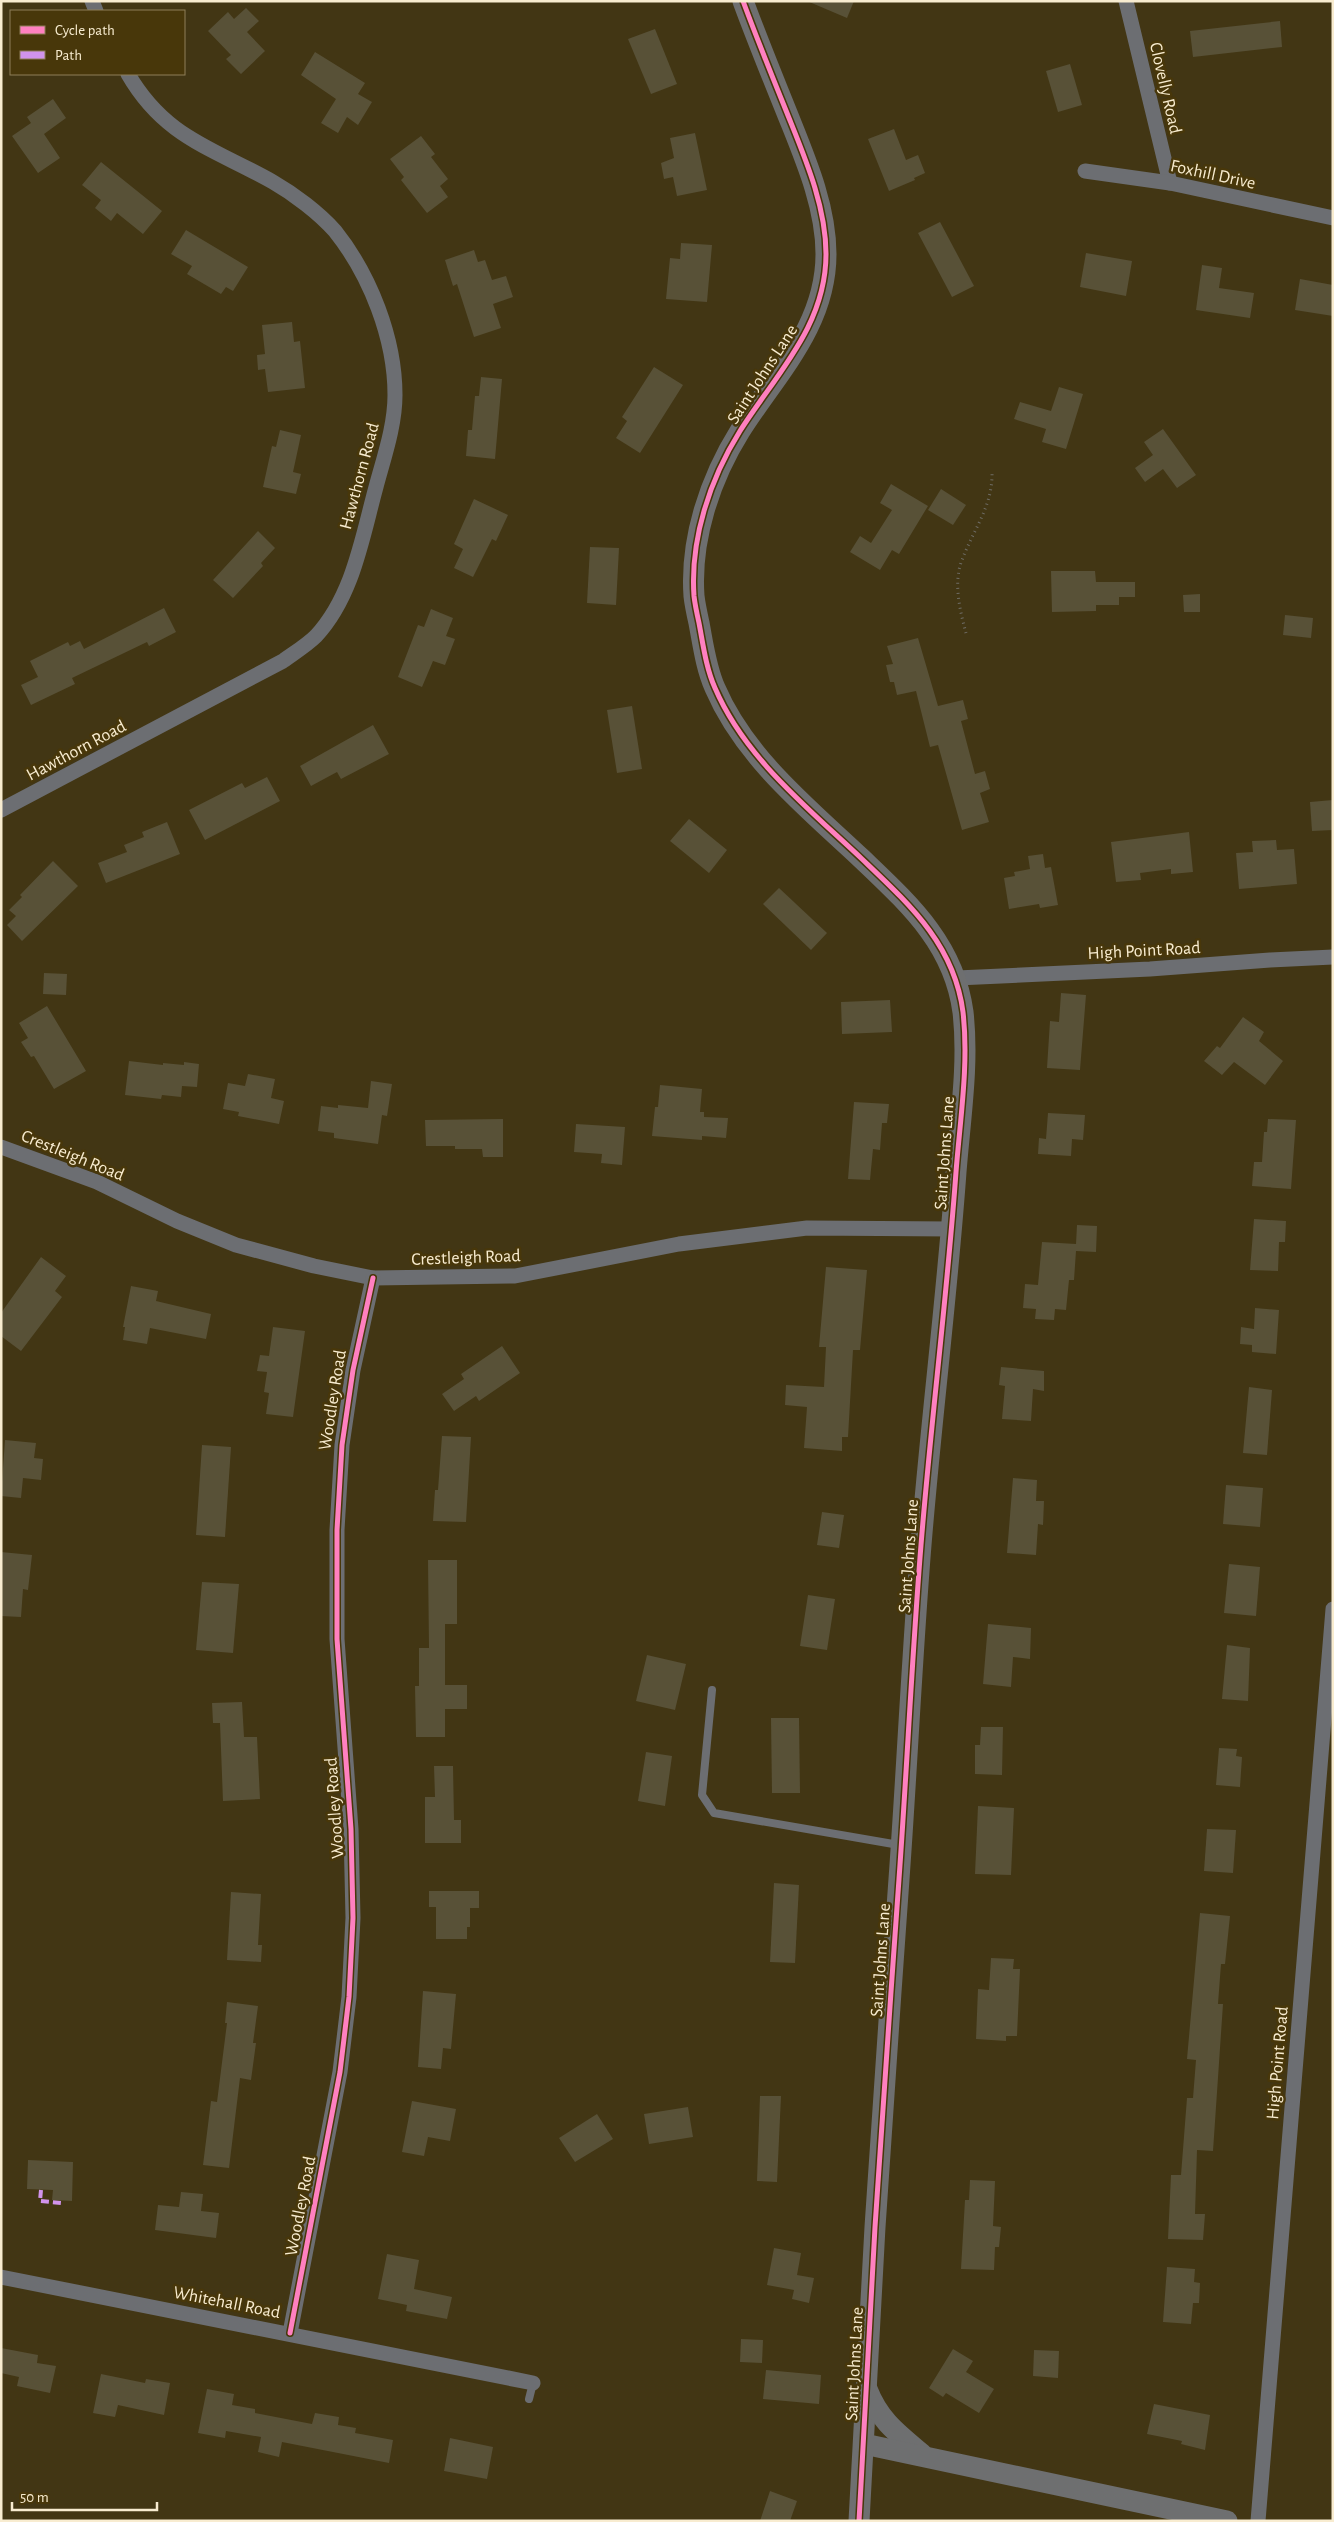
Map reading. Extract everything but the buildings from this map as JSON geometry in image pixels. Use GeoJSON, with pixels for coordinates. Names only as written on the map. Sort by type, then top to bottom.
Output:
{"type":"FeatureCollection","features":[{"type":"Feature","properties":{"kind":"street","name":"Saint Johns Lane"},"geometry":{"type":"LineString","coordinates":[[742,1],[802,149],[815,188],[822,216],[826,246],[825,276],[821,298],[806,334],[738,433],[716,478],[703,512],[696,555],[694,596],[704,648],[714,687],[761,762],[915,912],[946,954],[957,978],[963,1017],[964,1054],[952,1229],[921,1546],[875,2223],[864,2444],[1227,2521]]}},
{"type":"Feature","properties":{"kind":"street","name":"Clovelly Road"},"geometry":{"type":"LineString","coordinates":[[1126,1],[1170,183]]}},
{"type":"Feature","properties":{"kind":"street","name":"Hawthorn Road"},"geometry":{"type":"LineString","coordinates":[[1,810],[283,661],[315,636],[337,609],[352,574],[391,432],[395,395],[391,353],[379,312],[359,265],[334,230],[300,201],[274,183],[196,144],[161,118],[138,91],[129,75]]}},
{"type":"Feature","properties":{"kind":"street","name":"Foxhill Drive"},"geometry":{"type":"LineString","coordinates":[[1085,171],[1170,183],[1333,218]]}},
{"type":"Feature","properties":{"kind":"street","name":"High Point Road"},"geometry":{"type":"LineString","coordinates":[[957,978],[1150,969],[1333,957]]}},
{"type":"Feature","properties":{"kind":"street","name":"Crestleigh Road"},"geometry":{"type":"LineString","coordinates":[[1,1147],[97,1182],[177,1221],[236,1245],[314,1266],[373,1278],[440,1279],[515,1276],[680,1244],[807,1228],[952,1229]]}},
{"type":"Feature","properties":{"kind":"street","name":"Woodley Road"},"geometry":{"type":"LineString","coordinates":[[290,2333],[340,2072],[349,1997],[353,1918],[351,1828],[336,1639],[337,1530],[342,1444],[353,1370],[373,1278]]}},
{"type":"Feature","properties":{"kind":"street","name":"High Point Road"},"geometry":{"type":"LineString","coordinates":[[1258,2521],[1333,1609]]}},
{"type":"Feature","properties":{"kind":"street","name":"Whitehall Road"},"geometry":{"type":"LineString","coordinates":[[1,2276],[533,2383]]}},
{"type":"Feature","properties":{"kind":"street"},"geometry":{"type":"LineString","coordinates":[[867,2387],[874,2408],[889,2426],[924,2456]]}},
{"type":"Feature","properties":{"kind":"street"},"geometry":{"type":"LineString","coordinates":[[859,2521],[864,2444]]}},
{"type":"Feature","properties":{"kind":"lane"},"geometry":{"type":"LineString","coordinates":[[712,1690],[702,1795],[714,1813],[901,1845]]}},
{"type":"Feature","properties":{"kind":"lane"},"geometry":{"type":"LineString","coordinates":[[530,2399],[533,2383]]}},
{"type":"Feature","properties":{"kind":"path"},"geometry":{"type":"LineString","coordinates":[[966,633],[958,587],[961,561],[989,501],[992,472]]}},
{"type":"Feature","properties":{"kind":"marked path"},"geometry":{"type":"LineString","coordinates":[[41,2190],[40,2201],[61,2203]]}},
{"type":"Feature","properties":{"kind":"cycle path"},"geometry":{"type":"LineString","coordinates":[[743,1],[813,182],[822,218],[826,254],[824,280],[818,304],[808,327],[783,369],[729,450],[711,489],[704,510],[695,553],[694,599],[705,656],[715,688],[728,713],[760,759],[800,801],[896,892],[927,927],[950,966],[958,988],[965,1032],[962,1112],[918,1587],[878,2183],[859,2521]]}},
{"type":"Feature","properties":{"kind":"cycle path"},"geometry":{"type":"LineString","coordinates":[[290,2333],[340,2072],[349,1997],[353,1918],[351,1829],[337,1639],[337,1530],[342,1445],[353,1370],[373,1278]]}}]}
